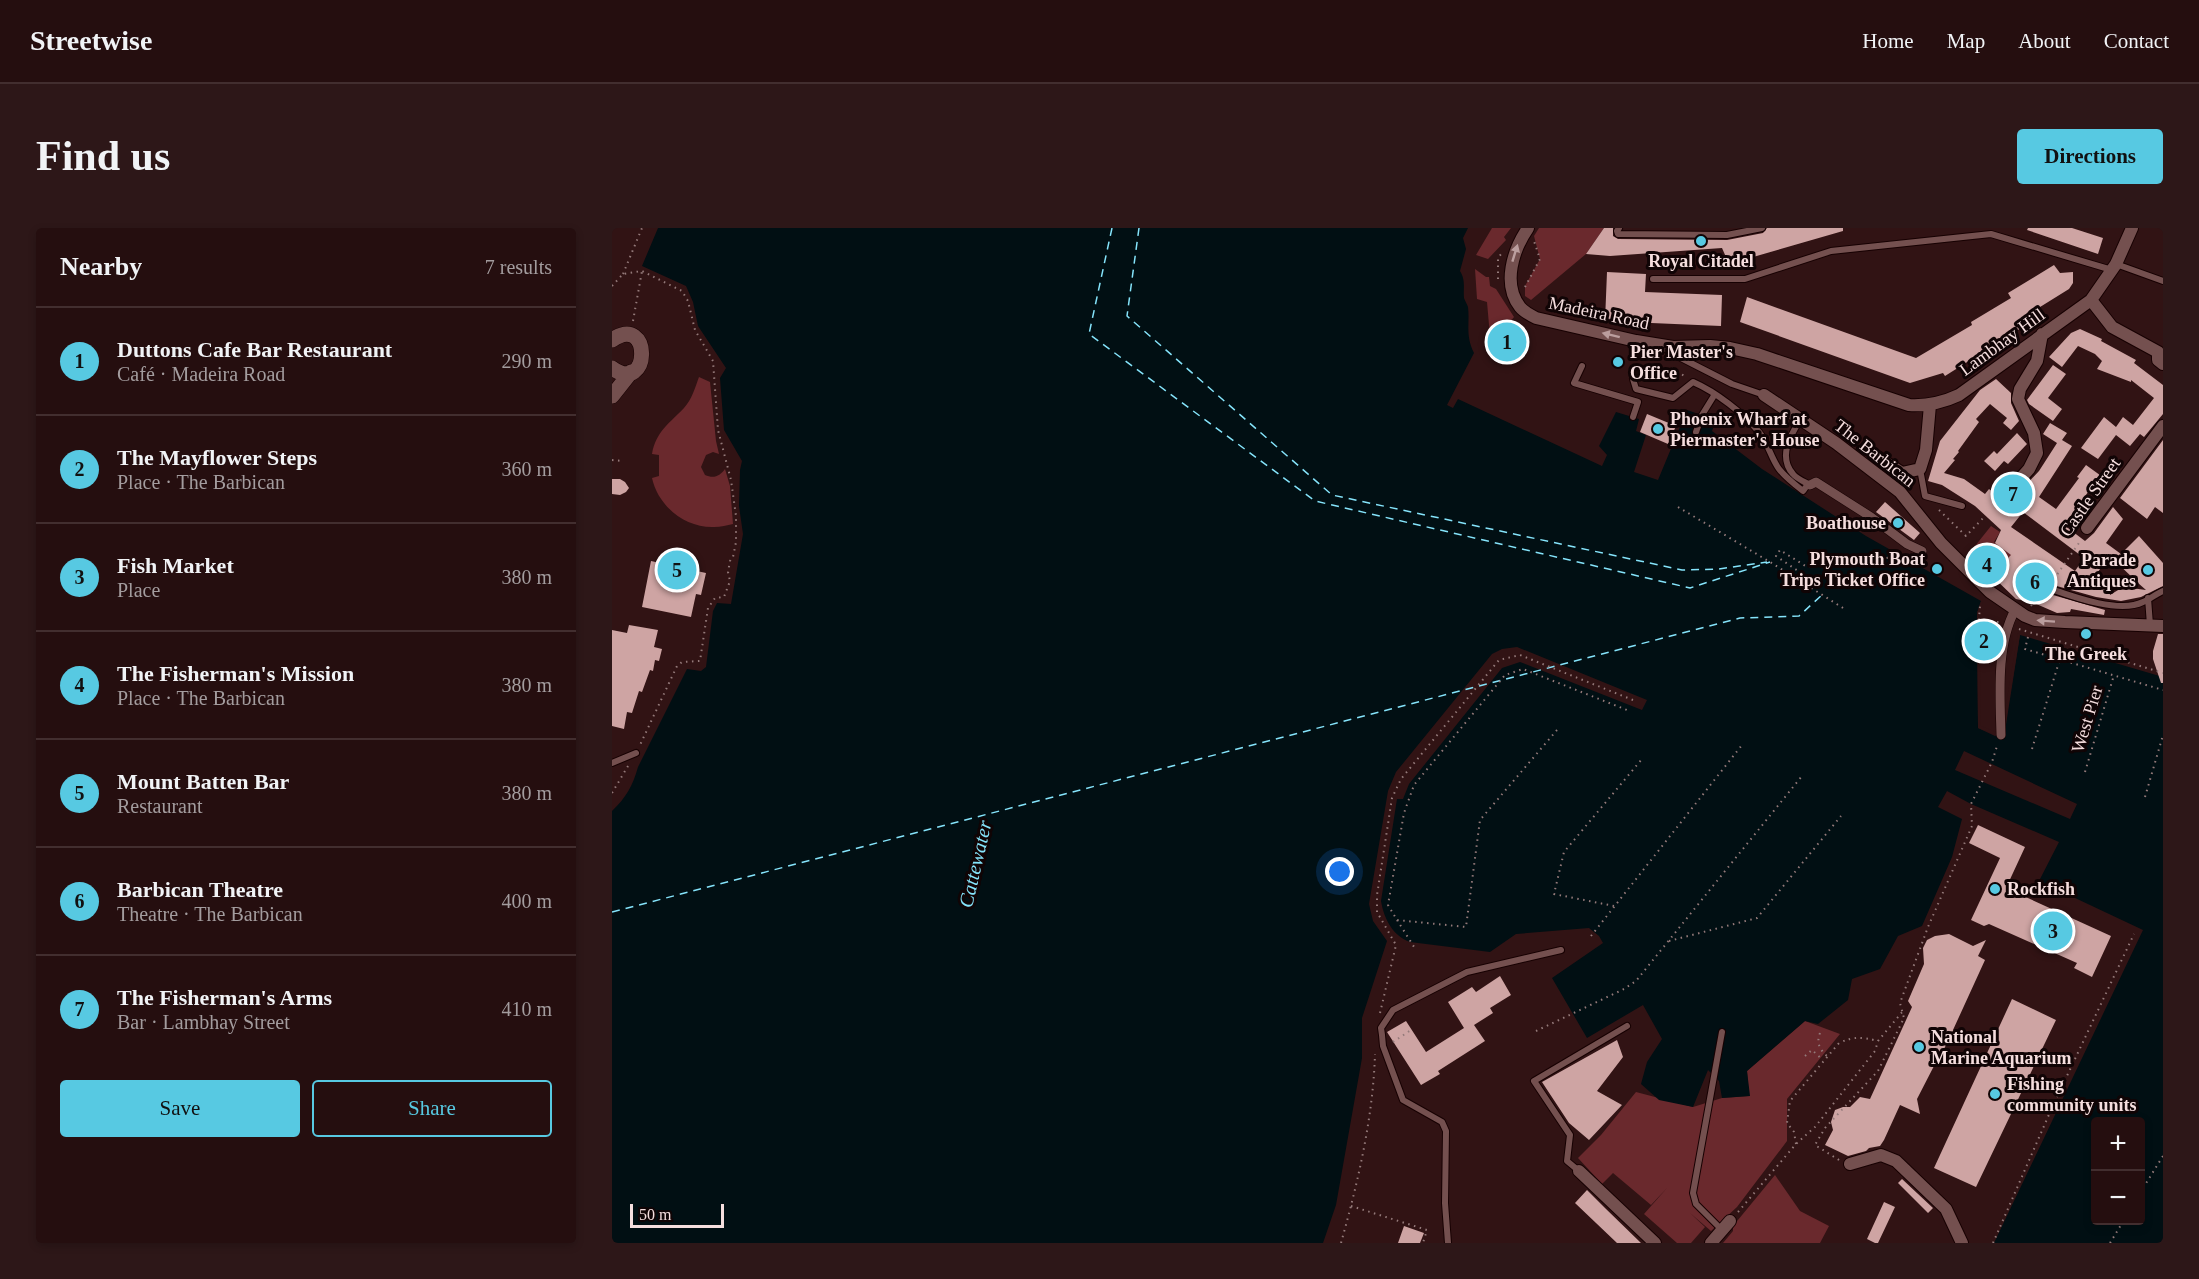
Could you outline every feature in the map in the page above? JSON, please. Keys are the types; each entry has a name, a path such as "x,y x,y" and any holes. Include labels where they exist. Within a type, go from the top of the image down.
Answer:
{"street":[{"name":"Lambhay Hill","path":"1757,354 1909,405 1945,402 1959,395 2091,300 2114,267 2132,228"},
{"name":"Madeira Road","path":"1531,232 1520,241 1513,259 1511,277 1515,299 1522,310 1536,318 1636,341 1673,347 1730,348 1757,354"},
{"path":"2091,300 2112,327 2161,355"},
{"path":"2005,496 2029,469 2037,453 2034,433 2018,399 2020,388 2037,361 2042,334"},
{"path":"612,340 625,335 631,336 641,345 643,357 641,363 612,396"},
{"path":"612,368 620,372 631,372"},
{"name":"The Barbican","path":"1764,395 1836,443 1900,492 1941,543 1990,592 2020,613 2045,621 2157,626"},
{"path":"1874,455 1902,473 1920,469 1926,450 1930,405"},
{"name":"Castle Street","path":"2087,528 2163,426"},
{"path":"1809,485 1816,482 1907,544 1922,551"},
{"path":"2001,735 2000,678 2008,622 2020,613"},
{"path":"1850,1164 1881,1155 1896,1161 1946,1209 1962,1243"},
{"path":"1579,1171 1654,1243"},
{"path":"1711,1243 1726,1226"}],"lane":[{"path":"1619,228 1618,234 1726,235 1762,228"},
{"path":"1653,279 1745,279 1831,251 1991,234 2163,281"},
{"name":"The Barbican","path":"1679,357 1732,384 1764,395"},
{"path":"1582,366 1574,382 1638,402 1632,417"},
{"path":"1633,379 1636,389 1673,398 1693,382 1715,394 1727,402 1758,432 1772,452 1778,468 1803,491 1809,485 1793,474 1785,457 1788,443 1800,419"},
{"path":"1696,432 1715,394"},
{"path":"1920,469 1924,496 1962,506"},
{"path":"2048,588 2085,601 2111,605 2144,602 2163,591"},
{"path":"2148,598 2157,626"},
{"path":"612,763 636,753"},
{"path":"1448,1243 1445,1203 1446,1131 1442,1122 1403,1100 1383,1046 1381,1028 1393,1010 1467,972 1561,950"},
{"path":"1579,1171 1566,1161 1570,1135 1534,1081 1627,1026"},
{"path":"1722,1032 1693,1193 1696,1204 1726,1226"}],"path":[{"path":"612,286 623,274 642,228"},
{"path":"1525,296 1525,286 1540,259 1531,232"},
{"path":"612,793 636,753 677,666 690,660 700,661 708,608 711,601 724,597 728,591 730,581 728,572 730,561 734,557 736,542 736,516 731,480 718,430 713,361 695,330 688,301 682,291 642,271 623,274"},
{"path":"632,324 642,271"},
{"path":"1672,368 1693,382"},
{"path":"612,460 622,460"},
{"path":"1924,496 1966,536 1985,516"},
{"path":"1678,507 1843,608"},
{"name":"Castle Street","path":"2020,613 2042,589 2048,588 2087,528"},
{"path":"1798,579 1801,573 1776,556 1780,550 1807,567 1900,557 1922,551"},
{"path":"1978,632 1980,606"},
{"path":"1979,622 2008,622 2024,632 2163,673"},
{"name":"West Pier","path":"2028,637 2025,649 2163,690"},
{"path":"1378,1017 1396,945 1377,912 1377,895 1392,798 1401,779 1414,762 1499,660 1520,655 1633,700"},
{"path":"2032,749 2060,659"},
{"path":"1416,950 1388,905 1404,813 1414,785 1504,675 1523,669 1627,710"},
{"name":"West Pier","path":"2085,772 2114,675"},
{"path":"1397,920 1466,927 1480,820 1557,730"},
{"path":"1850,1164 1836,1159 1815,1145 1825,1128 1878,1071 1904,1018 1900,1003 1928,927 1972,826 1971,804 1992,762 2001,735"},
{"path":"2145,797 2163,735"},
{"path":"1591,936 1742,745"},
{"path":"1614,906 1554,894 1564,852 1642,759"},
{"path":"1536,1031 1624,989 1635,981 1802,776"},
{"path":"1669,941 1757,918 1841,816"},
{"path":"2057,1097 2134,934"},
{"path":"1726,1226 1796,1144 1815,1127 1875,1051 1878,1041 1903,1011"},
{"path":"1820,1033 1818,1042 1821,1051 1827,1056"},
{"path":"1796,1144 1794,1132 1787,1123 1790,1101 1839,1043 1850,1037 1860,1036 1878,1041"},
{"path":"1805,1056 1812,1050 1823,1060"},
{"path":"1341,1243 1368,1123 1375,1051"},
{"path":"1993,1243 2054,1103"},
{"path":"2145,1185 2163,1156"},
{"path":"1351,1206 1427,1230 1423,1243"},
{"path":"2110,1243 2121,1225"}],"shaded area":[{"path":"1492,228 1511,228 1504,237 1506,240 1488,259 1476,255"},
{"path":"1539,228 1604,228 1586,254 1531,300 1525,296 1525,286 1540,259 1534,236"},
{"path":"1475,269 1489,277 1490,286 1496,289 1514,317 1510,322 1513,326 1491,348 1487,302 1477,299"},
{"path":"699,377 710,382 719,454 713,452 706,455 701,467 705,475 711,477 719,475 725,469 730,486 733,524 719,527 693,524 674,513 660,498 652,478 659,476 659,455 652,454 657,439 664,428 687,405"},
{"path":"1991,526 2000,532 1994,542 2014,557 1997,570 1984,558 1979,561 1971,551"},
{"path":"1805,1021 1840,1034 1787,1099 1787,1141 1737,1207 1711,1231 1690,1213 1705,1227 1691,1243 1677,1243 1644,1214 1667,1188 1651,1205 1613,1173 1602,1184 1578,1158 1601,1135 1636,1092 1693,1107 1722,1098 1749,1096 1747,1071"},
{"path":"1775,1175 1800,1211 1829,1226 1820,1243 1723,1243 1733,1231 1733,1226"}],"water":[{"name":"Cattewater","path":"658,228 1468,228 1463,238 1466,249 1460,271 1464,281 1464,298 1468,307 1468,329 1474,353 1447,405 1453,408 1458,399 1602,466 1607,455 1599,446 1616,412 1639,419 1636,431 1646,435 1634,472 1658,480 1687,410 1716,420 1712,431 1762,469 1866,536 1981,601 1977,613 1978,728 1995,736 2005,731 2020,635 2163,677 2163,1243 1994,1243 2143,930 2039,881 2059,842 1971,804 1947,791 1938,807 1962,819 1952,857 1922,926 1898,936 1880,969 1852,979 1848,1000 1818,1024 1805,1021 1747,1071 1750,1096 1722,1098 1719,1081 1708,1070 1693,1107 1659,1100 1641,1084 1647,1062 1662,1039 1643,1005 1587,1038 1552,978 1603,943 1599,936 1589,928 1516,934 1490,952 1410,942 1399,936 1387,920 1381,901 1397,799 1403,799 1409,784 1502,668 1520,662 1642,710 1647,700 1517,647 1502,649 1492,654 1396,772 1388,791 1369,904 1373,921 1387,941 1362,1018 1362,1058 1336,1205 1323,1243 612,1243 612,811 631,785 687,669 701,671 706,667 713,611 717,603 731,604 743,534 739,506 742,461 724,430 720,378 726,368 698,326 693,302 686,286 642,266","holes":["1964,751 2077,804 2070,819 1955,770"]}],"pier":[{"path":"1981,601 1983,603 1980,613 1981,726 2001,734 2018,633 2020,635 2003,738 1978,728 1977,613"}],"building":[{"name":"Royal Citadel","path":"1604,228 1613,228 1613,236 1618,239 1727,240 1763,233 1767,228 1843,228 1843,231 1729,264 1722,248 1610,256 1586,254"},
{"path":"2028,228 2072,228 2103,238 2098,254 2027,230"},
{"path":"2054,265 2060,273 2073,272 2073,283 2069,289 2024,317 2029,323 1945,376 1943,373 1910,383 1740,322 1747,297 1916,358 1972,325 1971,322 2011,298 2008,293"},
{"path":"1607,272 1646,274 1645,292 1722,295 1721,326 1605,321"},
{"path":"1513,326 1523,336 1500,358 1491,348"},
{"path":"2080,329 2102,339 2101,341 2136,360 2134,363 2163,385 2163,414 2144,437 2140,434 2130,446 2116,435 2098,459 2081,448 2104,417 2116,427 2123,417 2133,425 2154,398 2131,380 2131,382 2097,369 2102,361 2095,354 2078,346 2062,367 2049,357 2071,333"},
{"path":"2053,365 2066,374 2048,398 2062,409 2053,421 2029,404 2027,400"},
{"path":"1996,379 2011,393 2011,403 2019,421 2011,430 2003,423 2007,418 1990,404 1976,419 1979,422 1944,473 1964,479 1985,494 1989,489 1997,495 2000,502 2008,504 2039,471 2057,443 2043,434 2050,423 2067,433 2062,440 2072,446 2039,497 2056,509 2086,465 2104,478 2094,490 2091,488 2064,525 2085,541 2094,533 2113,507 2123,519 2106,543 2121,554 2139,536 2163,563 2163,586 2141,597 2121,601 2096,597 2046,583 2043,588 2046,593 2105,610 2104,615 2071,609 2070,612 2057,613 2034,603 2016,599 1991,575 2011,555 1995,543 2001,530 1975,506 1942,485 1928,481 1940,441 1980,390","holes":["2023,512 2084,558 2075,571 2011,527","2108,554 2138,583 2146,590 2123,587 2110,595 2109,584 2092,581"]},
{"name":"Phoenix Wharf at Piermaster's House","path":"1647,414 1676,426 1668,444 1640,432"},
{"path":"2017,433 2027,444 2008,464 2004,461 1995,471 1984,461 1994,451 1997,454"},
{"path":"2163,440 2163,513 2155,507 2147,519 2120,498"},
{"path":"612,479 620,479 629,488 620,495 612,494"},
{"name":"Boathouse","path":"1885,502 1920,533 1914,540 1876,512"},
{"path":"651,561 706,573 701,595 696,594 691,617 642,607"},
{"path":"629,625 658,630 654,647 662,649 659,661 655,660 653,671 650,670 642,692 639,691 632,713 627,712 624,729 612,726 612,630 627,633"},
{"path":"2158,634 2163,634 2163,683 2161,683 2153,659"},
{"path":"1978,825 2025,847 2006,888 2111,936 2092,977 2074,968 2077,963 1989,924 1984,926 1971,920 2000,858 1969,843"},
{"name":"National Marine Aquarium","path":"1949,934 1973,946 1986,940 1978,956 1985,960 1953,1030 1959,1038 1950,1037 1940,1057 1947,1063 1935,1064 1917,1099 1920,1114 1900,1105 1880,1146 1869,1148 1866,1151 1848,1156 1825,1145 1833,1130 1831,1122 1835,1110 1850,1107 1860,1097 1870,1099 1912,1007 1908,1001 1924,964 1923,948 1927,940"},
{"path":"1500,976 1511,995 1490,1008 1493,1013 1474,1025 1485,1041 1438,1071 1440,1074 1421,1085 1387,1032 1406,1021 1426,1052 1464,1028 1448,1002 1472,987 1476,992"},
{"name":"Fishing community units","path":"2012,999 2056,1020 1976,1187 1934,1168"},
{"path":"1617,1040 1623,1057 1597,1091 1622,1105 1589,1140 1569,1123 1542,1082"},
{"path":"1902,1179 1933,1208 1928,1213 1898,1183"},
{"path":"1587,1190 1641,1243 1617,1243 1575,1203"},
{"path":"1884,1202 1895,1207 1878,1243 1875,1243 1867,1239"},
{"path":"1404,1226 1424,1233 1420,1243 1398,1243"}],"ferry route":[{"path":"1112,228 1089,334 1315,501 1690,588 1770,562"},
{"path":"1139,228 1127,316 1332,495 1682,570 1719,569 1767,562"},
{"path":"612,912 1740,618 1799,616 1823,594"}],"place":[{"name":"Royal Citadel","path":"1701,241"},
{"name":"Duttons Cafe Bar Restaurant","path":"1507,342"},
{"name":"Pier Master's Office","path":"1618,362"},
{"name":"Phoenix Wharf at Piermaster's House","path":"1658,429"},
{"name":"The Fisherman's Arms","path":"2013,494"},
{"name":"Boathouse","path":"1898,523"},
{"name":"The Fisherman's Mission","path":"1987,565"},
{"name":"Plymouth Boat Trips Ticket Office","path":"1937,569"},
{"name":"Mount Batten Bar","path":"677,570"},
{"name":"Parade Antiques","path":"2148,570"},
{"name":"Barbican Theatre","path":"2035,582"},
{"name":"The Greek","path":"2086,634"},
{"name":"The Mayflower Steps","path":"1984,641"},
{"name":"Rockfish","path":"1995,889"},
{"name":"Fish Market","path":"2053,931"},
{"name":"National Marine Aquarium","path":"1919,1047"},
{"name":"Fishing community units","path":"1995,1094"}]}
